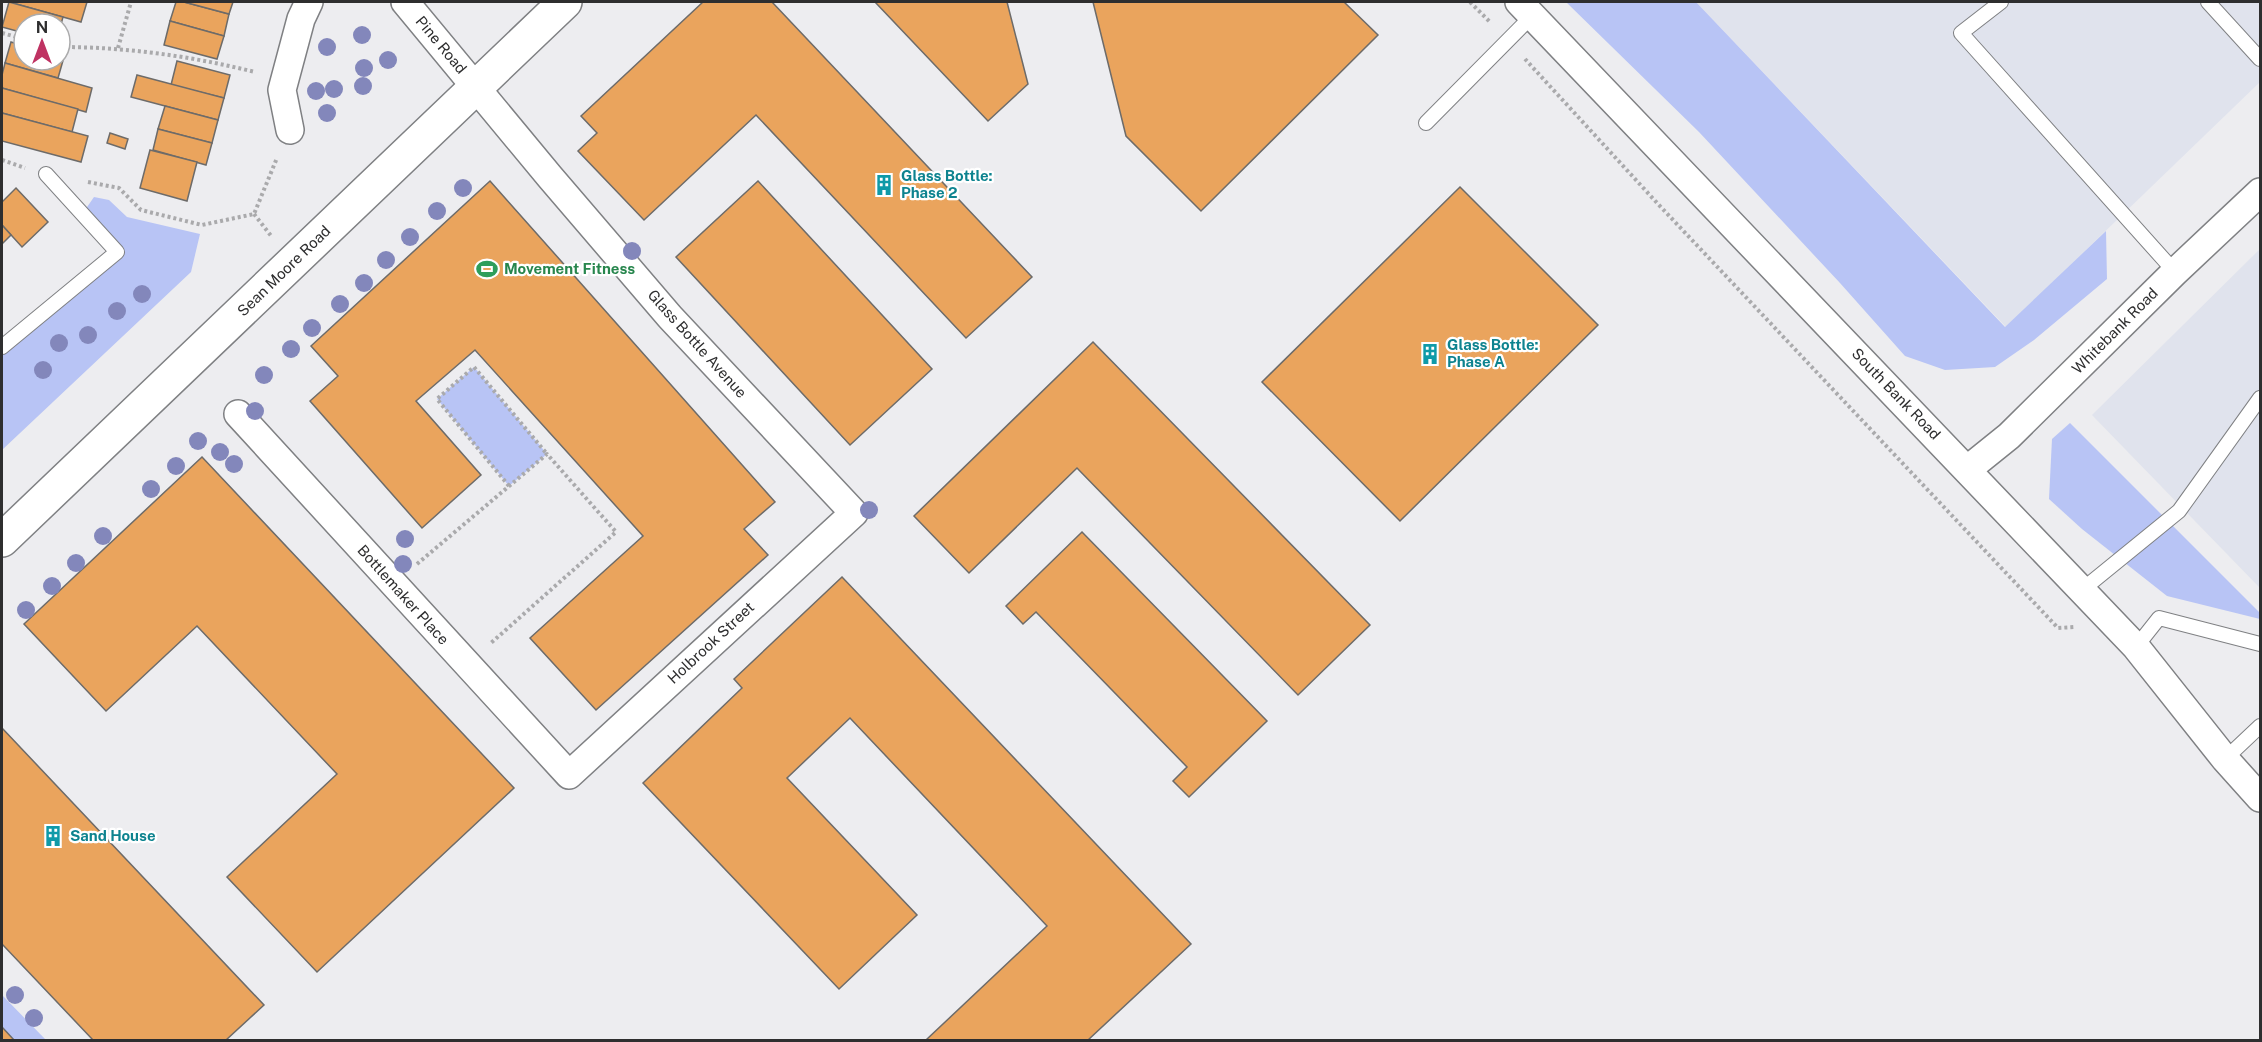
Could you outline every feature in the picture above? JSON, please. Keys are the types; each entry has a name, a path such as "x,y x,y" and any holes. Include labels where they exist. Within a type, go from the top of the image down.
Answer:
{"main road":[{"name":"Sean Moore Road","path":"2,540 565,2"}],"street":[{"path":"290,130 282,90 301,20 309,2"},
{"name":"Pine Road","path":"405,2 477,87"},
{"name":"South Bank Road","path":"1526,8 2136,647 2260,798"},
{"name":"Glass Bottle Avenue","path":"477,87 550,177 670,317 854,513"},
{"name":"Whitebank Road","path":"1968,469 2009,436 2175,272 2260,192"},
{"name":"Bottlemaker Place","path":"238,414 569,775"},
{"name":"Holbrook Street","path":"569,775 854,513"}],"lane":[{"path":"2001,2 1961,33 2175,272"},
{"path":"2208,2 2260,59"},
{"path":"1426,123 1508,41 1526,8"},
{"path":"2,347 117,252 46,174"},
{"path":"2082,590 2179,512 2260,398"},
{"path":"2136,647 2159,618 2260,644"},
{"path":"2226,759 2260,726"}],"path":[{"path":"118,48 131,2"},
{"path":"1470,2 2058,628 2114,624"},
{"path":"72,46 118,48 206,60 285,79"},
{"path":"254,214 290,130"},
{"path":"2,160 46,174 119,188 141,210 202,225 254,214"},
{"path":"254,214 274,240"},
{"path":"509,486 437,399 474,367 616,532 514,621"},
{"path":"439,545 547,454"}],"shaded area":[{"path":"1566,2 1696,2 2005,327 2106,231 2107,279 2034,340 1995,367 1945,370 1905,356 1699,132"},
{"path":"1696,2 2260,2 2260,82 2006,327"},
{"path":"94,197 109,200 127,217 200,234 191,272 2,450 2,352 124,250 85,210"},
{"path":"2260,249 2260,588 2092,415"},
{"path":"474,367 547,454 509,486 437,399"},
{"path":"2070,423 2260,613 2260,619 2167,596 2082,529 2049,499 2052,439"},
{"path":"2,995 46,1040 2,1040"}],"building":[{"path":"9,2 87,2 81,22 72,20 72,12 45,12"},
{"path":"9,2 45,12 12,12 12,30 2,27"},
{"path":"176,2 229,14 224,36 170,21"},
{"path":"184,2 233,2 229,14"},
{"name":"Glass Bottle: Phase 2","path":"703,2 772,2 1032,277 966,338 756,115 644,220 578,151 597,133 581,116"},
{"path":"875,2 1007,2 1028,84 988,121"},
{"path":"1093,2 1344,2 1378,35 1201,211 1126,136"},
{"path":"170,21 224,36 217,59 164,45"},
{"path":"11,42 12,42 12,65 5,63"},
{"path":"177,61 230,75 224,98 171,85"},
{"path":"5,63 12,65 12,72 36,72 92,88 86,112 2,88"},
{"path":"37,72 60,72 58,78"},
{"path":"137,75 224,98 218,120 131,97"},
{"path":"2,88 78,109 72,132 2,113"},
{"path":"165,106 218,120 212,143 158,129"},
{"path":"2,113 88,136 81,162 2,141"},
{"path":"158,129 212,143 206,165 153,150"},
{"path":"110,133 128,139 125,149 107,143"},
{"path":"150,150 197,162 187,201 140,188"},
{"path":"490,181 775,502 744,529 768,555 596,710 530,638 643,536 475,350 416,401 481,475 422,528 310,401 338,376 311,346"},
{"path":"758,181 932,369 850,445 676,257"},
{"name":"Glass Bottle: Phase A","path":"1460,187 1598,325 1400,521 1262,382"},
{"path":"16,188 48,222 22,247 2,225 2,202"},
{"path":"2,225 11,235 2,244"},
{"path":"1093,342 1370,625 1298,695 1077,468 969,573 914,516"},
{"path":"202,457 514,788 317,972 227,877 337,774 197,626 106,711 24,624"},
{"path":"1082,532 1267,721 1189,797 1173,781 1187,767 1036,612 1023,624 1006,606"},
{"path":"842,577 1191,944 1088,1040 926,1040 1047,926 850,718 787,778 917,915 839,989 643,783 742,688 734,679"},
{"name":"Sand House","path":"2,728 264,1005 226,1040 93,1040 2,944"},
{"path":"2,1027 14,1040 2,1040"}],"place":[{"name":"Glass Bottle: Phase 2","path":"884,185"},
{"name":"Movement Fitness","path":"487,269"},
{"name":"Glass Bottle: Phase A","path":"1430,354"},
{"name":"Sand House","path":"53,836"}]}
